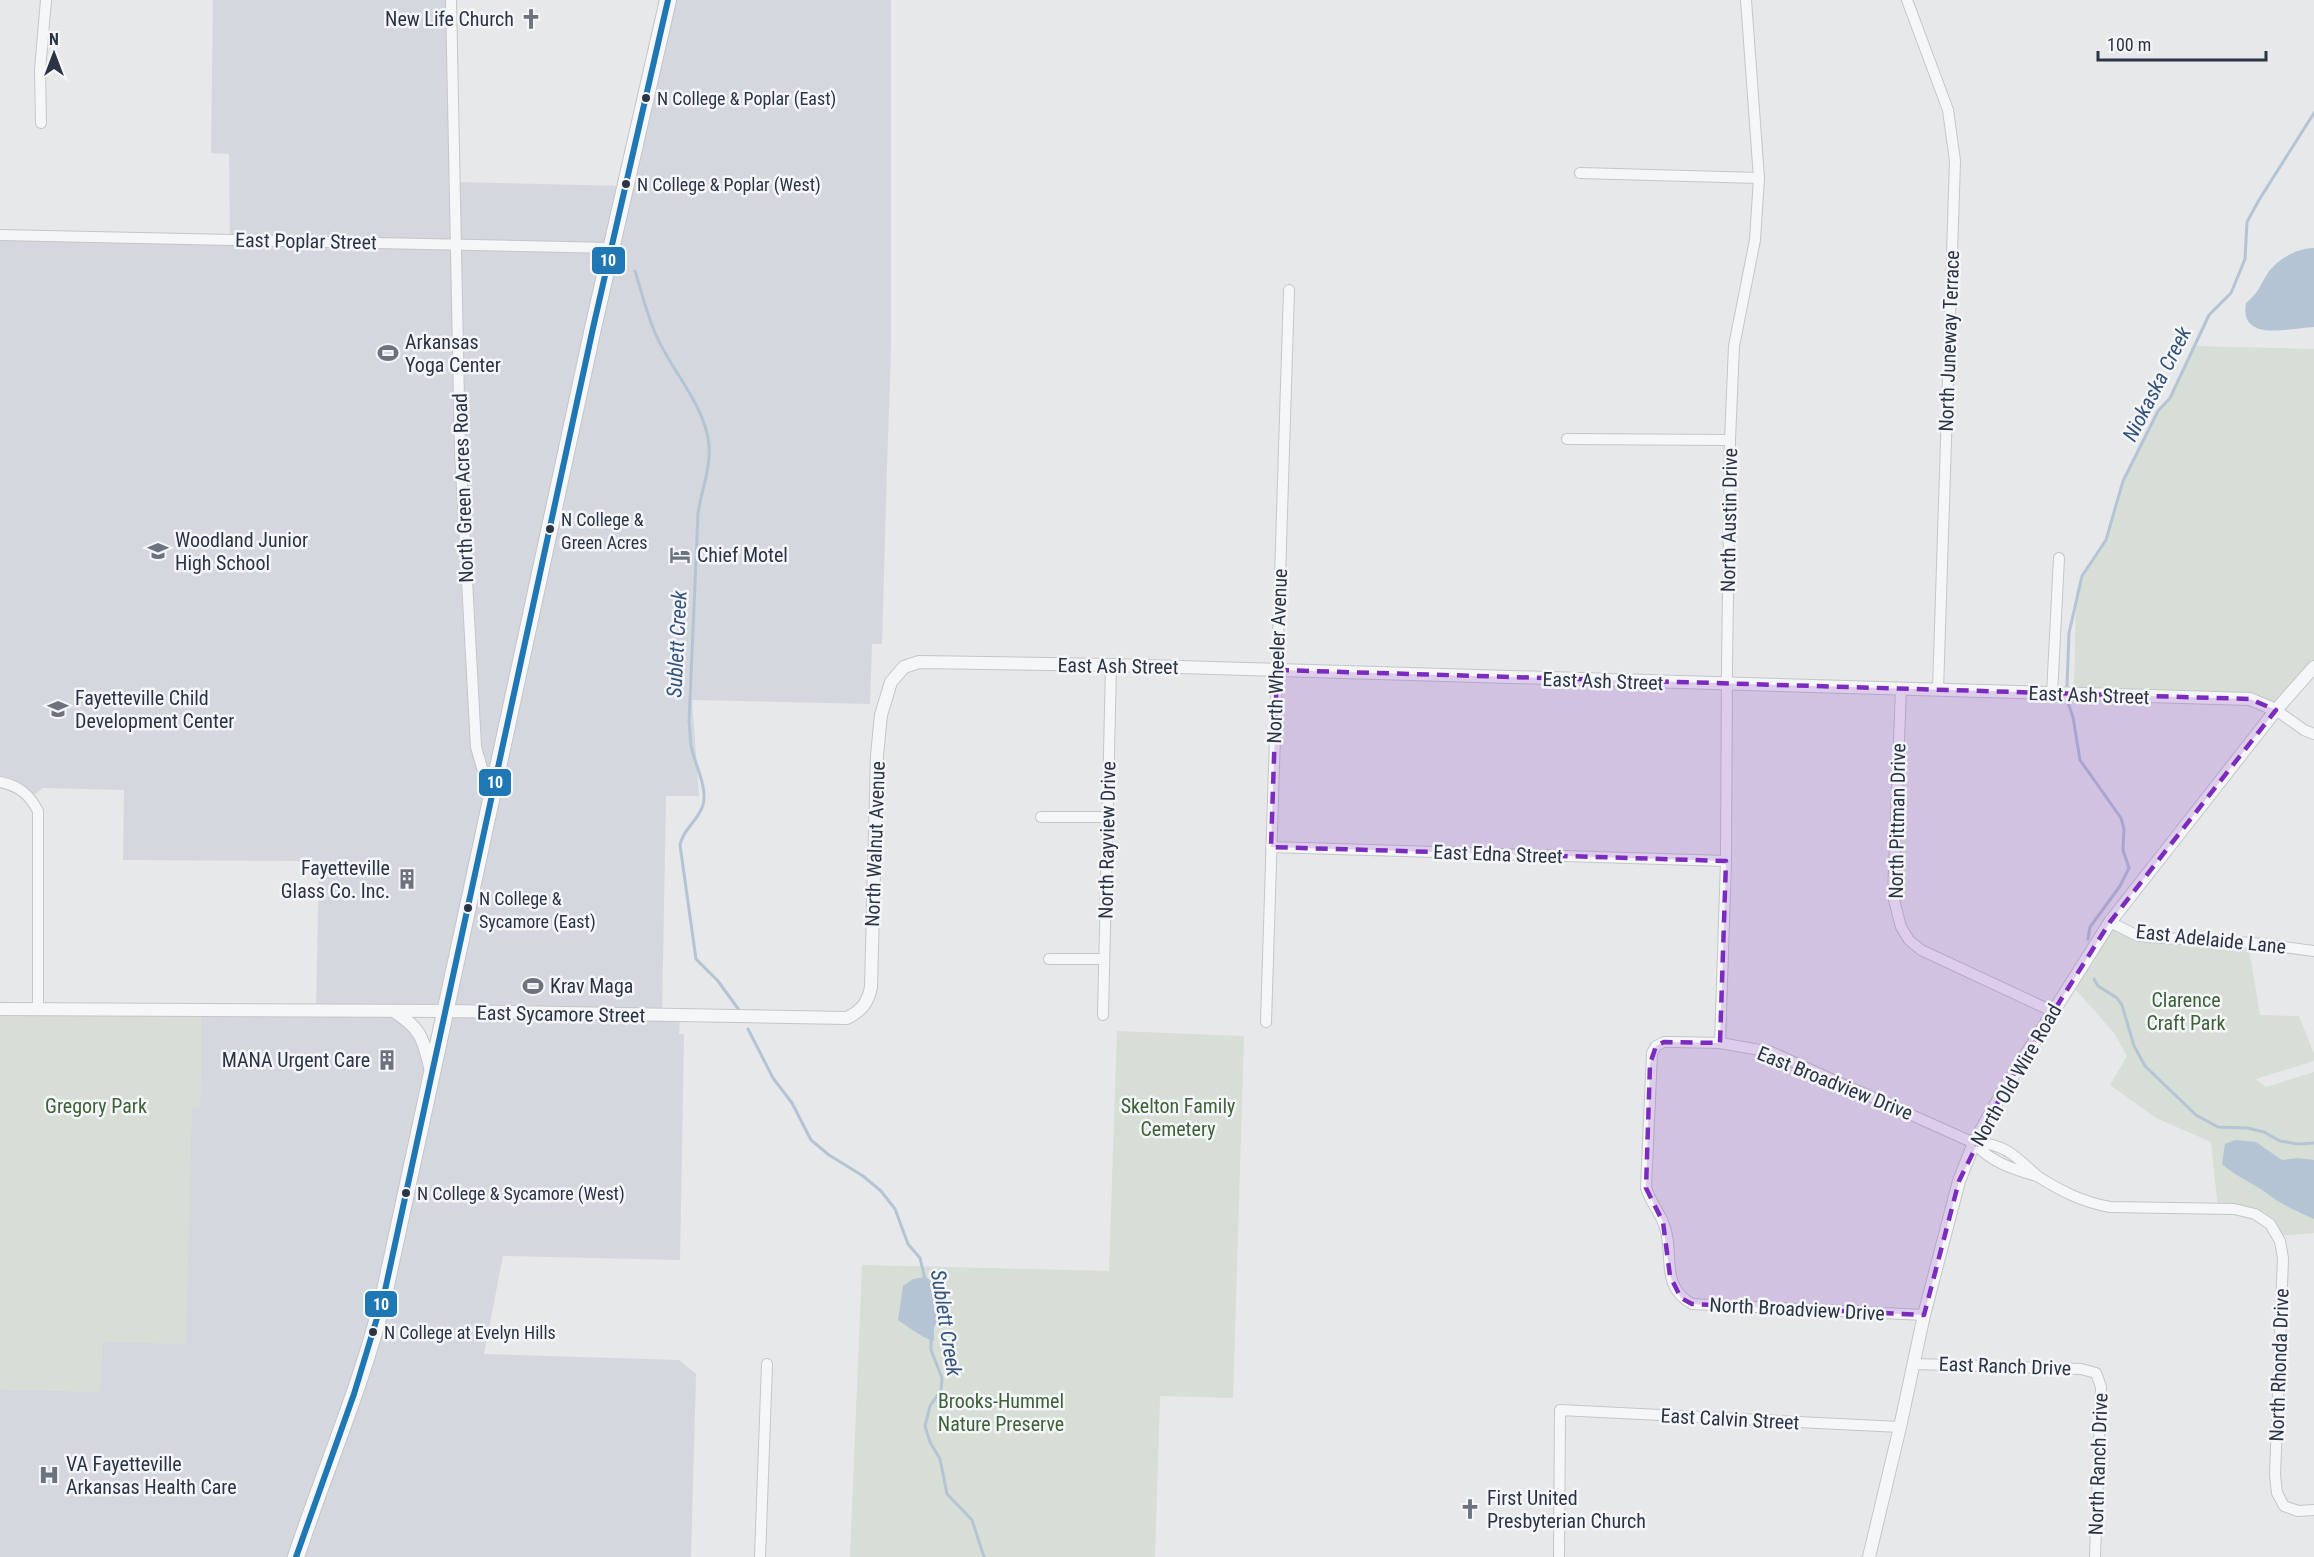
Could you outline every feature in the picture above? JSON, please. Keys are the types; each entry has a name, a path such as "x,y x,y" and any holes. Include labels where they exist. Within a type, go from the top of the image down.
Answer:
{"main road":[{"path":"296,1557 372,1342 447,1011 611,248 668,0"}],"street":[{"path":"41,123 40,70 46,0"},
{"name":"North Green Acres Road","path":"452,0 460,451 476,747 482,768 494,792"},
{"name":"North Austin Drive","path":"1720,1043 1726,861 1730,440 1734,346 1755,240 1759,178 1746,0"},
{"name":"North Juneway Terrace","path":"1907,0 1948,110 1955,161 1938,690"},
{"path":"1580,173 1759,178"},
{"name":"East Poplar Street","path":"0,235 611,248"},
{"name":"North Wheeler Avenue","path":"1266,1022 1289,290"},
{"path":"1567,439 1730,440"},
{"path":"2052,693 2059,558"},
{"name":"East Ash Street","path":"891,682 904,667 919,662 1111,665 2250,699 2276,710 2304,730 2314,734"},
{"name":"North Rayview Drive","path":"1103,1015 1111,665"},
{"name":"North Old Wire Road","path":"1869,1557 1924,1315 1959,1181 1974,1143 2052,1011 2110,922 2276,710 2314,667"},
{"name":"North Walnut Avenue","path":"863,1007 869,997 871,987 877,755 881,715 891,682"},
{"name":"North Pittman Drive","path":"1901,688 1893,874 1896,914 1900,927 1909,940 1922,950 2052,1011"},
{"path":"0,782 15,785 31,796 38,811 38,1010"},
{"path":"1041,817 1107,817"},
{"name":"East Edna Street","path":"1271,848 1726,861"},
{"name":"East Adelaide Lane","path":"2110,922 2136,935 2148,937 2253,943 2314,951"},
{"path":"1050,959 1104,959"},
{"name":"East Sycamore Street","path":"0,1009 447,1011 847,1018 857,1014 863,1007"},
{"path":"394,1011 410,1021 420,1033 432,1076"},
{"name":"East Broadview Drive","path":"1656,1046 1664,1042 1720,1043 1786,1058 1974,1143 1985,1155 2012,1169 2037,1176 2068,1195 2096,1205 2234,1209 2255,1214 2270,1224"},
{"name":"North Broadview Drive","path":"1656,1046 1650,1064 1646,1188 1649,1200 1663,1222 1667,1236 1670,1275 1673,1286 1681,1298 1692,1304 1924,1315"},
{"name":"North Rhonda Drive","path":"2270,1224 2280,1241 2283,1258 2277,1493 2284,1506 2298,1511 2314,1510"},
{"path":"760,1557 766,1364"},
{"name":"East Ranch Drive","path":"1914,1364 2080,1369 2096,1373"},
{"name":"North Ranch Drive","path":"2095,1557 2102,1388 2096,1373"},
{"name":"East Calvin Street","path":"1558,1557 1560,1410 1900,1427"}],"highlighted area":[{"path":"1277,670 2250,699 2276,710 2110,922 2005,1088 1959,1181 1924,1315 1692,1304 1681,1298 1670,1276 1663,1222 1646,1188 1650,1064 1656,1046 1664,1042 1720,1043 1726,861 1271,847"}],"shaded area":[{"path":"213,0 451,0 455,182 625,186 668,0 891,0 891,350 882,644 872,644 870,704 692,700 699,796 666,796 662,1015 680,1016 679,1034 684,1034 680,1260 503,1256 484,1354 679,1360 696,1374 691,1557 0,1557 0,1389 100,1392 102,1342 192,1108 200,1108 201,1011 316,1011 319,861 123,860 124,790 43,788 31,797 0,782 0,235 230,239 229,154 211,153","holes":["395,1011 447,1012 432,1074 420,1033"]}],"green space":[{"path":"2195,346 2314,349 2314,667 2276,710 2250,699 2074,694 2076,592 2082,576 2103,547 2123,481 2158,411 2170,398"},
{"name":"Clarence Craft Park","path":"2110,922 2136,935 2248,943 2260,1015 2299,1016 2314,1054 2314,1061 2256,1079 2266,1087 2314,1072 2314,1233 2277,1236 2255,1214 2218,1209 2211,1142 2156,1118 2110,1085 2127,1056 2114,1033 2070,983"},
{"name":"Gregory Park","path":"0,1009 201,1011 200,1108 192,1109 186,1344 102,1342 100,1392 0,1389"},
{"name":"Brooks-Hummel Nature Preserve","path":"1117,1031 1244,1036 1233,1398 1160,1396 1155,1557 850,1557 862,1265 1109,1271"}],"water":[{"path":"2314,248 2314,327 2268,330 2250,324 2246,316 2246,303 2256,293 2274,265 2300,250"},
{"path":"2235,1140 2256,1142 2282,1160 2297,1158 2314,1160 2314,1219 2282,1204 2222,1164 2225,1144"},
{"path":"925,1277 932,1282 935,1289 934,1308 938,1319 934,1327 934,1341 898,1320 903,1286 913,1279"}],"waterway":[{"name":"Niokaska Creek","path":"2067,686 2069,633 2082,576 2106,540 2123,481 2158,411 2170,398 2209,315 2231,293 2245,259 2247,222 2314,113"},
{"name":"Sublett Creek","path":"635,271 653,329 695,403 706,430 709,445 707,471 698,514 689,722 691,745 704,790 704,798 701,811 684,834 680,845 696,959 718,981 739,1010"},
{"name":"Niokaska Creek","path":"2068,703 2073,717 2080,760 2121,818 2124,829 2123,850 2129,868 2120,886 2090,927 2088,939"},
{"name":"Niokaska Creek","path":"2094,979 2098,986 2117,998 2122,1005 2134,1046 2145,1066 2196,1115 2218,1127 2247,1128 2264,1132 2280,1141 2298,1144 2314,1143"},
{"name":"Sublett Creek","path":"748,1029 773,1078 792,1103 811,1140 829,1155 863,1176 881,1191 895,1209 908,1244 920,1258 925,1279"},
{"name":"Sublett Creek","path":"931,1339 931,1350 942,1378 941,1390 930,1406 925,1426 930,1442 940,1459 947,1494 972,1520 984,1557"}],"transit line":[{"name":"10","path":"296,1557 354,1394 384,1295 593,328 668,0"}],"place":[{"name":"New Life Church","path":"531,19"},
{"name":"N College & Poplar (East)","path":"646,98"},
{"name":"N College & Poplar (West)","path":"626,184"},
{"name":"Arkansas Yoga Center","path":"388,353"},
{"name":"N College & Green Acres","path":"550,529"},
{"name":"Woodland Junior High School","path":"158,551"},
{"name":"Chief Motel","path":"680,555"},
{"name":"Fayetteville Child Development Center","path":"58,709"},
{"name":"Fayetteville Glass Co. Inc.","path":"407,879"},
{"name":"N College & Sycamore (East)","path":"468,908"},
{"name":"Krav Maga","path":"533,986"},
{"name":"MANA Urgent Care","path":"387,1060"},
{"name":"N College & Sycamore (West)","path":"406,1193"},
{"name":"N College at Evelyn Hills","path":"373,1332"},
{"name":"VA Fayetteville Arkansas Health Care","path":"49,1475"},
{"name":"First United Presbyterian Church","path":"1470,1509"}],"park label":[{"name":"Skelton Family Cemetery","path":"1178,1118"}]}
